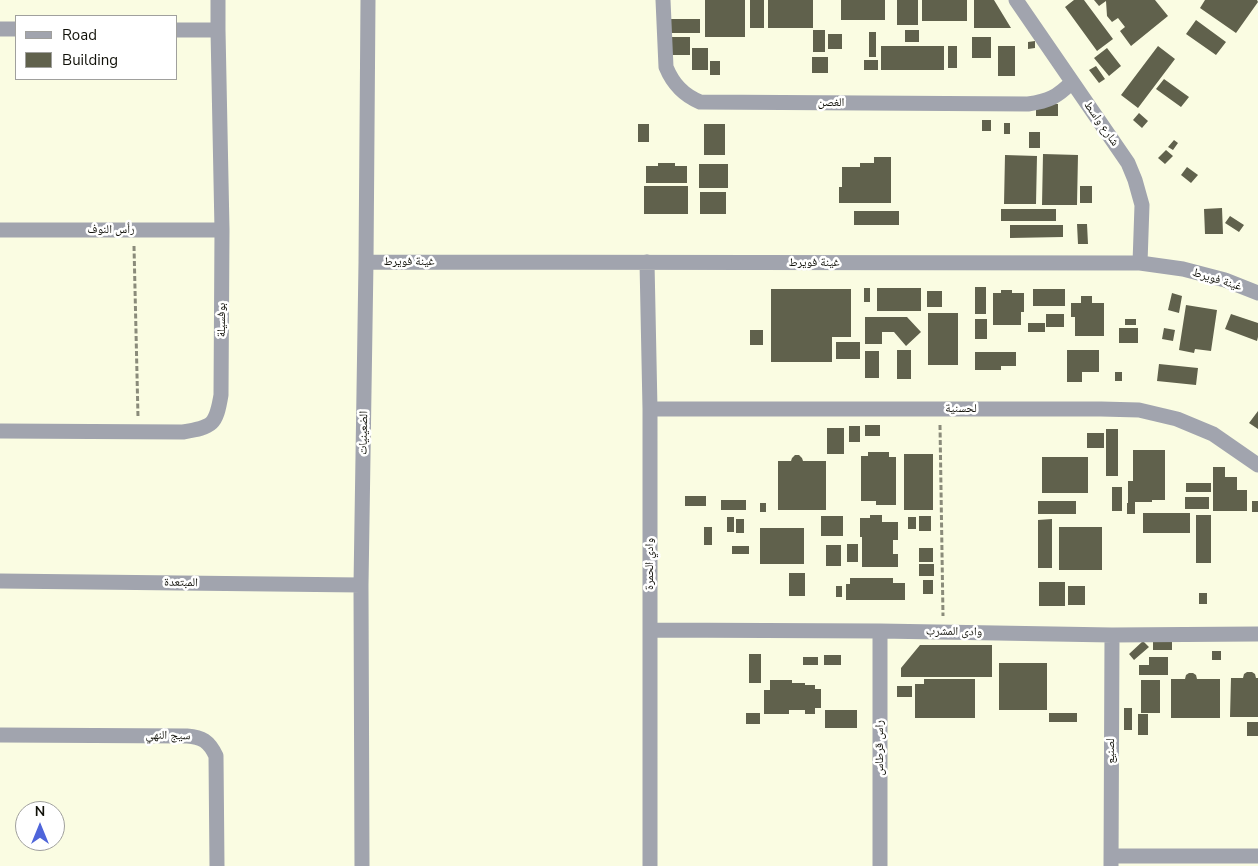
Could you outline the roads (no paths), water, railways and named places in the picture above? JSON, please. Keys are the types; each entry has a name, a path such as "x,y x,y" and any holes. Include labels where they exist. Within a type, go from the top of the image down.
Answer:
{"street":[{"name":"بوفسيلة","path":"0,431 183,432 202,429 213,423 218,412 221,395 222,230 218,0"},
{"name":"الضعينيات","path":"362,866 361,585 368,0"},
{"name":"الغصن","path":"663,0 666,67 682,92 700,102 1028,104 1044,102 1060,94 1072,82"},
{"name":"شارع واسط","path":"1016,0 1128,163 1142,205 1140,263"},
{"path":"0,29 15,29"},
{"path":"178,30 218,30"},
{"name":"رأس النوف","path":"0,230 222,230"},
{"name":"غينة فويرط","path":"366,262 1140,263 1183,269 1225,280 1258,293"},
{"name":"وادي الحمرة","path":"647,262 650,409 650,866"},
{"name":"لحسنية","path":"650,409 1139,410 1177,419 1213,434 1258,465"},
{"name":"المبتعدة","path":"0,581 361,585"},
{"name":"وادى المشرب","path":"650,630 1112,635 1258,634"},
{"name":"راس قرطاس","path":"880,631 880,866"},
{"name":"لصنيع","path":"1111,861 1112,635"},
{"name":"سيج النهي","path":"0,735 187,736 205,740 216,756 217,866"},
{"path":"1111,861 1258,856"}]}
